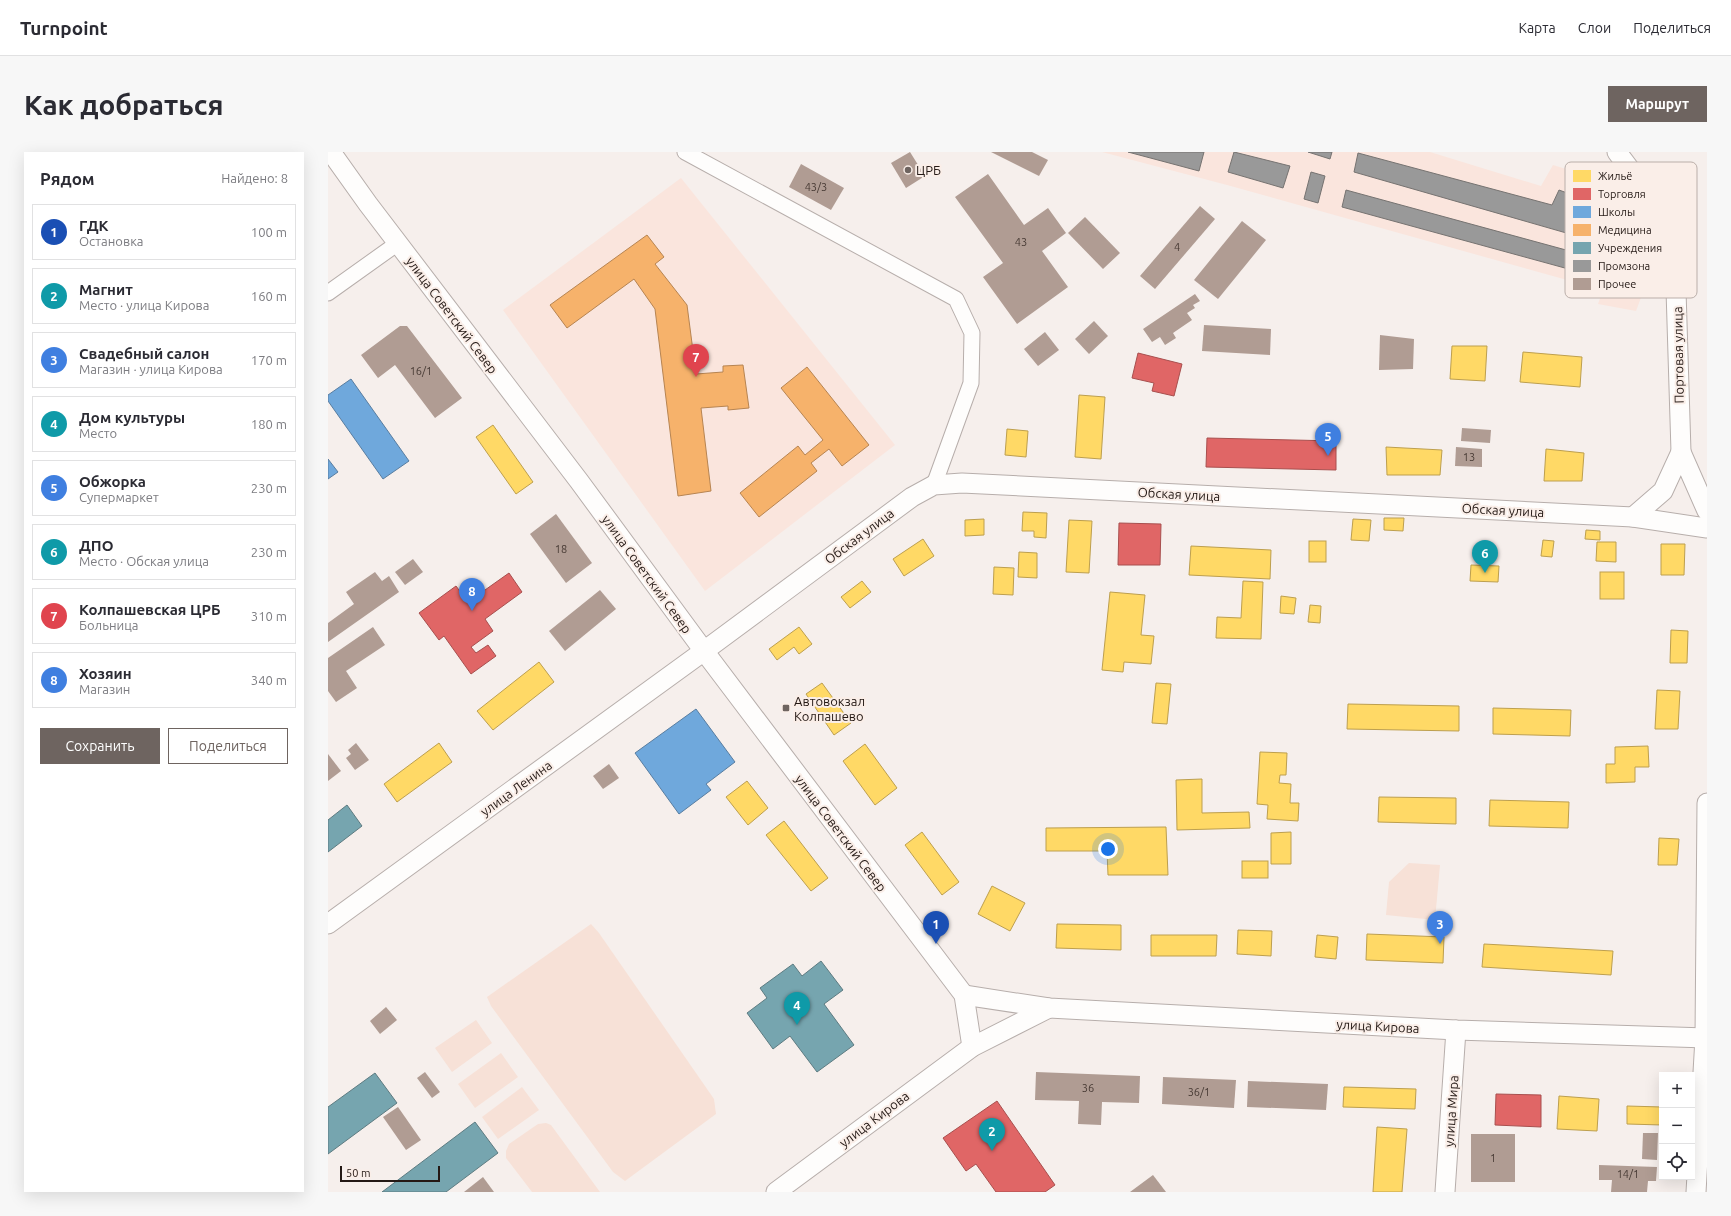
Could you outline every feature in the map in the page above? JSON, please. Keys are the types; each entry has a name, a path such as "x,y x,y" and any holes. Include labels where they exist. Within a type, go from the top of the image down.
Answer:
{"street":[{"name":"улица Советский Север","path":"331,152 368,204 574,475 704,651 964,995"},
{"path":"685,152 956,299 972,333 971,383 934,486"},
{"name":"Портовая улица","path":"1617,152 1624,162"},
{"path":"328,294 398,243"},
{"name":"Портовая улица","path":"1676,298 1681,452"},
{"path":"1681,452 1707,512"},
{"path":"1633,517 1663,491 1681,452"},
{"name":"Обская улица","path":"704,651 912,497 934,486 962,483 1633,517 1707,528"},
{"name":"улица Ленина","path":"329,921 704,651"},
{"path":"1696,1192 1706,1038 1707,802"},
{"path":"964,995 972,1047"},
{"name":"улица Кирова","path":"964,995 1049,1008 1456,1030 1706,1038"},
{"name":"улица Кирова","path":"776,1192 972,1047 1049,1008"},
{"name":"улица Мира","path":"1445,1192 1456,1030"}],"shaded area":[{"path":"1102,152 1430,152 1541,186 1553,165 1565,169 1565,279 1227,185"},
{"path":"681,178 895,445 705,591 503,310"},
{"path":"1600,298 1641,298 1636,311 1598,304"},
{"path":"1409,863 1440,865 1435,920 1386,915 1389,882"},
{"path":"591,924 599,933 714,1099 716,1114 625,1181 613,1172 491,1006 487,997"},
{"path":"476,1020 492,1043 452,1072 435,1048"},
{"path":"501,1053 518,1077 475,1108 458,1084"},
{"path":"522,1087 539,1110 498,1139 482,1117"},
{"path":"546,1123 551,1125 600,1192 532,1192 506,1158 506,1151 509,1144 538,1124"}],"building: Жильё":[{"path":"1452,346 1487,346 1485,381 1450,379"},
{"path":"1523,352 1582,357 1580,387 1520,382"},
{"path":"1079,395 1105,397 1101,459 1075,457"},
{"path":"493,425 533,482 516,494 476,437"},
{"path":"1007,429 1028,431 1026,457 1005,455"},
{"path":"1386,447 1442,450 1440,475 1387,475"},
{"path":"1546,449 1584,453 1582,481 1544,481"},
{"path":"1023,512 1047,513 1046,538 1034,537 1034,531 1022,531"},
{"path":"1384,518 1404,518 1403,531 1384,530"},
{"path":"984,519 984,535 965,536 965,520"},
{"path":"1353,519 1371,520 1369,541 1351,540"},
{"path":"1069,520 1092,521 1089,573 1066,572"},
{"path":"1586,530 1600,531 1600,540 1585,539"},
{"path":"923,539 934,556 904,576 893,559"},
{"path":"1543,540 1554,541 1552,557 1541,556"},
{"path":"1309,541 1326,541 1326,562 1309,562"},
{"path":"1597,542 1616,542 1616,562 1596,561"},
{"path":"1661,544 1685,544 1684,575 1661,575"},
{"path":"1191,546 1271,550 1270,579 1189,575"},
{"path":"1019,552 1037,553 1037,578 1018,577"},
{"path":"1471,565 1499,566 1498,582 1470,581"},
{"path":"994,567 1014,568 1013,595 993,594"},
{"path":"1600,572 1624,572 1624,599 1600,599"},
{"path":"862,581 871,592 850,608 841,597"},
{"path":"1243,581 1263,582 1261,639 1216,638 1217,617 1241,618"},
{"path":"1110,592 1145,595 1141,635 1154,636 1151,664 1124,662 1123,672 1102,670"},
{"path":"1281,596 1296,598 1294,614 1280,613"},
{"path":"1310,605 1321,606 1320,623 1308,622"},
{"path":"799,627 812,644 799,654 794,647 777,660 769,649"},
{"path":"1671,630 1688,631 1687,663 1670,663"},
{"path":"539,662 554,682 493,730 477,711"},
{"path":"822,683 851,723 834,735 806,694"},
{"path":"1156,683 1171,684 1167,724 1152,723"},
{"path":"1657,690 1680,691 1678,729 1655,729"},
{"path":"1348,704 1459,706 1459,731 1347,729"},
{"path":"1493,708 1571,710 1570,736 1493,734"},
{"path":"439,743 452,762 397,802 384,784"},
{"path":"865,744 897,788 875,805 843,761"},
{"path":"1648,746 1649,767 1635,767 1635,782 1606,783 1606,764 1615,764 1615,747"},
{"path":"1260,752 1287,753 1286,775 1280,775 1279,783 1291,784 1290,803 1299,803 1298,821 1267,819 1268,805 1257,804"},
{"path":"1202,779 1202,813 1249,812 1250,828 1177,830 1176,780"},
{"path":"747,781 768,808 748,825 726,797"},
{"path":"1379,797 1456,798 1456,824 1378,822"},
{"path":"1490,800 1569,802 1568,828 1489,826"},
{"path":"784,821 828,878 811,891 766,835"},
{"path":"1166,827 1168,875 1108,875 1107,851 1046,851 1046,828"},
{"path":"922,832 959,882 942,895 905,845"},
{"path":"1291,832 1291,864 1271,864 1271,833"},
{"path":"1659,838 1679,839 1677,865 1658,865"},
{"path":"1242,861 1268,861 1268,878 1242,878"},
{"path":"992,886 1025,903 1010,931 978,914"},
{"path":"1057,924 1121,925 1121,950 1056,948"},
{"path":"1238,930 1272,931 1271,956 1237,954"},
{"path":"1367,934 1444,937 1443,963 1366,960"},
{"path":"1151,935 1217,935 1216,956 1151,956"},
{"path":"1317,935 1338,937 1336,959 1315,957"},
{"path":"1484,944 1613,951 1611,975 1482,967"},
{"path":"1344,1087 1416,1089 1415,1109 1343,1107"},
{"path":"1559,1096 1599,1099 1597,1131 1557,1129"},
{"path":"1627,1106 1659,1107 1659,1125 1627,1124"},
{"path":"1377,1127 1407,1129 1402,1192 1373,1192"}],"building: Торговля":[{"path":"1138,353 1182,364 1174,396 1152,391 1154,383 1132,378"},
{"path":"1207,438 1336,441 1336,470 1206,467"},
{"path":"1119,523 1161,524 1160,565 1118,565"},
{"path":"509,573 522,592 485,619 493,631 471,647 476,653 488,645 496,656 471,674 444,636 439,640 419,613 456,586 468,602"},
{"path":"1496,1094 1541,1095 1541,1127 1495,1125"},
{"path":"997,1101 1055,1185 1045,1192 996,1192 976,1164 966,1171 943,1138"}],"building: Школы":[{"path":"351,379 409,461 383,479 328,401 328,395"},
{"path":"328,459 338,472 328,479"},
{"path":"696,709 735,762 706,784 711,790 679,814 635,753"}],"building: Медицина":[{"path":"647,235 664,257 655,264 687,305 696,374 723,372 723,366 743,365 749,408 728,410 728,406 701,408 711,491 678,496 655,309 634,279 567,328 550,305"},
{"path":"807,367 869,445 842,466 829,449 811,463 817,471 759,517 740,493 798,446 805,455 823,440 781,388"}],"building: Учреждения":[{"path":"347,805 362,826 328,852 328,820"},
{"path":"821,961 843,990 824,1004 854,1045 817,1072 790,1036 773,1049 747,1013 767,998 760,988 793,964 802,976"},
{"path":"375,1073 397,1103 328,1154 328,1107"},
{"path":"475,1122 498,1153 446,1192 382,1192"}],"building: Промзона":[{"path":"1128,152 1204,152 1199,171"},
{"path":"1234,152 1290,166 1283,188 1228,172"},
{"path":"1308,152 1332,152 1330,159"},
{"path":"1358,153 1552,205 1559,190 1565,192 1565,233 1354,172"},
{"path":"1311,172 1325,176 1318,203 1304,199"},
{"path":"1346,190 1565,250 1565,268 1342,207"}],"building: Прочее":[{"name":"ЦРБ","path":"910,152 925,176 906,188 891,163"},
{"path":"991,152 1032,152 1048,160 1039,176"},
{"path":"801,164 844,188 831,210 789,187"},
{"path":"988,174 1024,225 1048,208 1066,233 1042,251 1068,287 1017,324 983,277 1003,263 955,197"},
{"path":"1200,206 1215,219 1155,289 1140,276"},
{"path":"1085,217 1120,253 1103,269 1068,233"},
{"path":"1242,221 1266,240 1218,299 1194,280"},
{"path":"1195,294 1200,301 1193,305 1195,308 1187,313 1192,320 1173,333 1176,338 1165,345 1160,337 1152,342 1143,329"},
{"path":"1094,321 1108,336 1089,354 1075,339"},
{"path":"1204,325 1271,329 1270,355 1202,351"},
{"path":"400,326 407,326 462,398 435,418 395,365 378,378 361,355"},
{"path":"1045,332 1059,350 1038,366 1024,349"},
{"path":"1380,335 1414,339 1413,369 1379,370"},
{"path":"1462,428 1491,430 1490,443 1461,441"},
{"path":"1456,447 1482,449 1482,467 1455,466"},
{"path":"556,514 592,563 566,583 530,534"},
{"path":"413,559 423,572 405,585 395,572"},
{"path":"375,572 382,581 389,576 399,592 328,642 328,623 354,604 346,592"},
{"path":"600,590 616,609 565,651 549,631"},
{"path":"373,627 385,645 346,671 357,688 336,702 328,691 328,658"},
{"path":"356,743 369,760 355,770 346,758 351,754 348,750"},
{"path":"328,754 341,771 328,781"},
{"path":"609,764 619,778 603,789 593,776"},
{"path":"386,1007 397,1020 380,1034 370,1021"},
{"path":"425,1072 440,1092 432,1098 417,1078"},
{"path":"1036,1072 1140,1076 1139,1103 1102,1102 1101,1125 1078,1124 1079,1101 1035,1100"},
{"path":"1163,1077 1236,1080 1234,1108 1162,1104"},
{"path":"1248,1081 1328,1084 1326,1110 1247,1107"},
{"path":"398,1107 421,1140 406,1150 383,1117"},
{"path":"1643,1133 1658,1133 1657,1160 1642,1159"},
{"path":"1471,1134 1515,1134 1515,1182 1471,1182"},
{"path":"1599,1165 1657,1167 1656,1181 1648,1181 1647,1192 1611,1192 1612,1180 1599,1180"},
{"path":"1153,1175 1166,1192 1130,1192"},
{"path":"483,1177 494,1192 464,1192"}],"place":[{"name":"ЦРБ","path":"908,170"},
{"name":"Колпашевская ЦРБ","path":"696,377"},
{"name":"Обжорка","path":"1328,456"},
{"name":"ДПО","path":"1485,573"},
{"name":"Хозяин","path":"472,611"},
{"name":"Автовокзал Колпашево","path":"786,708"},
{"name":"ГДК","path":"936,944"},
{"name":"Свадебный салон","path":"1440,944"},
{"name":"Дом культуры","path":"797,1025"},
{"name":"Магнит","path":"992,1151"}]}
